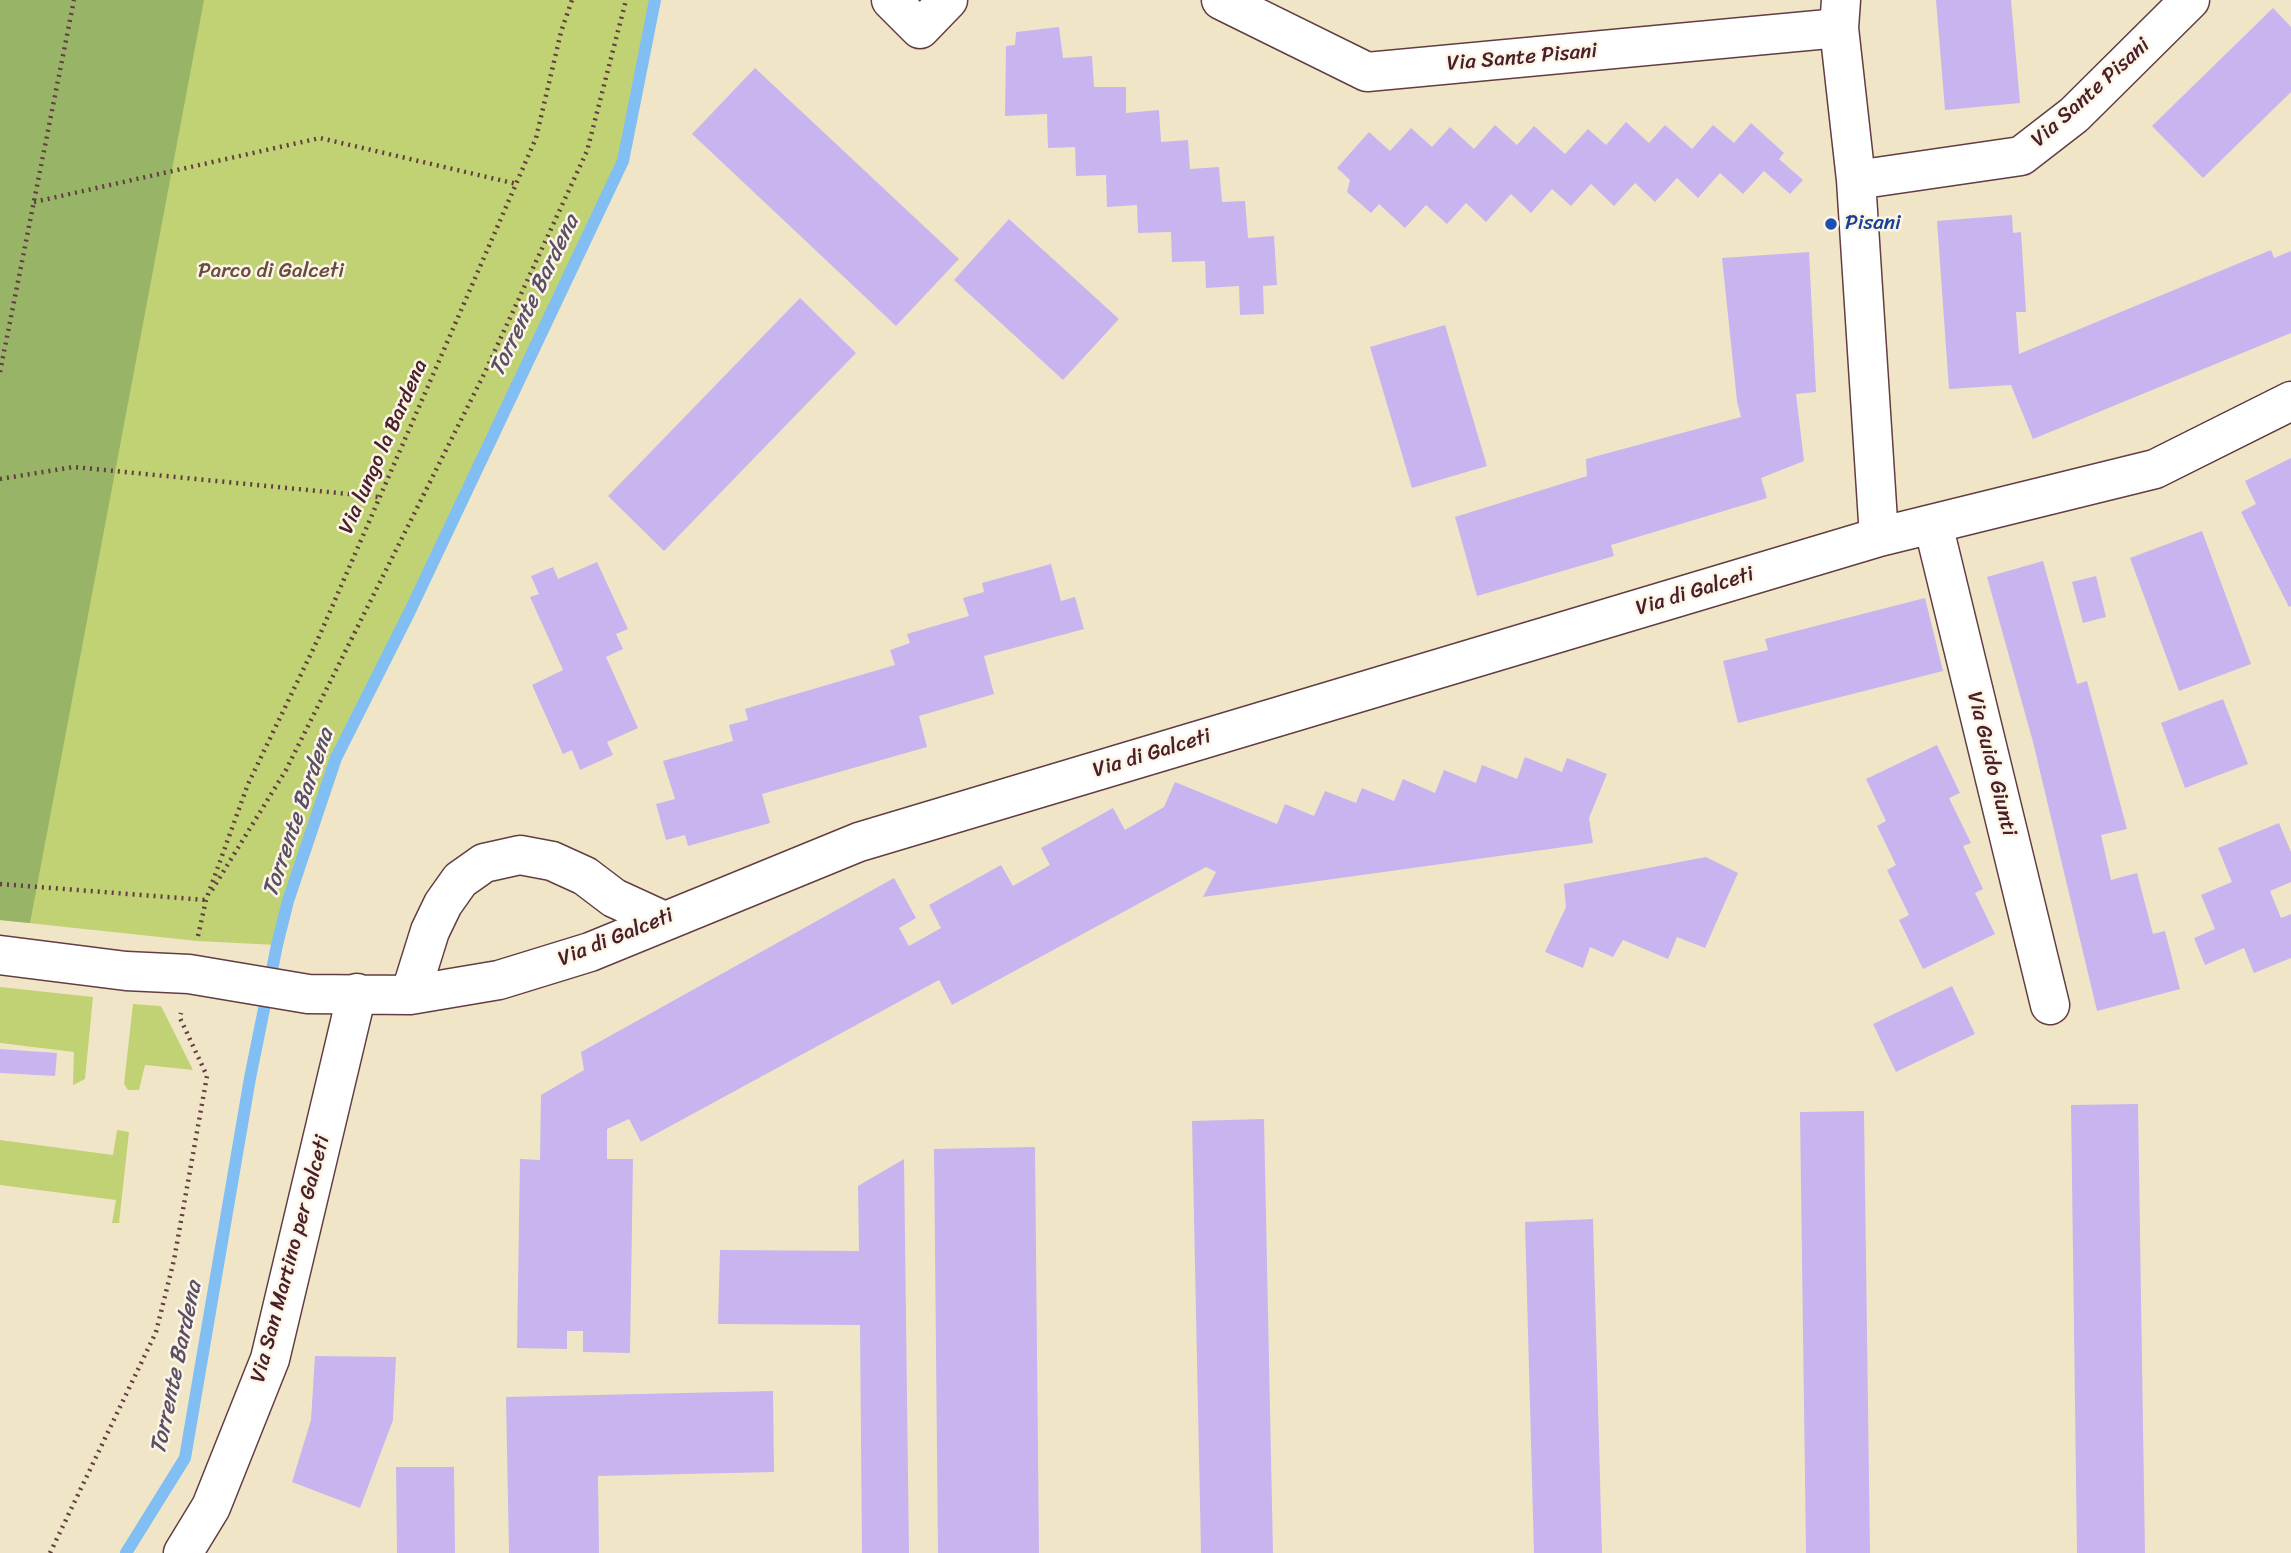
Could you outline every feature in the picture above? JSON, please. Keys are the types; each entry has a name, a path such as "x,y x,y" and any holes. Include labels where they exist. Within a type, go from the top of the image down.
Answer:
{"street":[{"path":"891,0 920,29 948,0"},
{"name":"Via Sante Pisani","path":"1221,0 1367,72 1840,14 1856,180 1879,537"},
{"name":"Via Sante Pisani","path":"1856,180 2021,156 2074,115 2190,0"},
{"name":"Via di Galceti","path":"0,955 126,971 189,974 308,994 410,995 499,980 590,952 662,920 859,842 1879,537 2155,469 2291,401"},
{"name":"Via Guido Giunti","path":"1933,524 2050,1005"},
{"path":"410,995 430,931 443,904 460,880 484,863 520,855 552,861 585,876 614,898 662,920"},
{"name":"Via San Martino per Galceti","path":"183,1553 211,1507 270,1359 357,993"}],"path":[{"path":"0,372 74,0"},
{"name":"Via lungo la Bardena","path":"206,900 248,784 318,639 536,138 561,32 572,0"},
{"path":"0,884 206,900 286,770 491,359 587,151 626,0"},
{"path":"34,202 320,138 517,184"},
{"path":"0,478 74,467 379,497"},
{"path":"50,1553 156,1332 174,1260 207,1076 180,1017 189,974"}],"green space":[{"name":"Parco di Galceti","path":"0,0 655,0 623,161 409,613 336,758 288,901 277,945 197,941 0,920"},
{"path":"0,0 204,0 30,923 0,920"},
{"path":"0,987 93,997 85,1079 73,1085 74,1052 0,1043"},
{"path":"133,1004 161,1006 193,1070 145,1065 139,1090 128,1090 124,1084"},
{"path":"117,1130 129,1132 119,1223 112,1223 116,1200 0,1185 0,1140 113,1155"}],"building":[{"path":"1936,0 2011,0 2020,103 1945,110"},
{"path":"2273,8 2291,27 2291,92 2203,178 2152,126"},
{"path":"1059,27 1063,58 1092,56 1094,87 1126,87 1126,113 1159,110 1161,142 1188,140 1190,169 1219,167 1222,202 1245,201 1248,238 1274,236 1277,285 1263,286 1264,314 1240,315 1239,286 1206,288 1205,261 1172,262 1171,232 1138,233 1137,205 1107,207 1106,175 1076,176 1075,147 1048,148 1047,114 1005,116 1006,46 1015,45 1016,32"},
{"path":"755,68 959,259 896,326 692,134"},
{"path":"1626,122 1649,143 1665,125 1692,149 1713,125 1734,143 1751,123 1784,153 1779,159 1803,180 1790,194 1764,171 1743,194 1720,173 1698,198 1677,178 1655,202 1635,183 1614,206 1591,184 1571,206 1552,189 1531,213 1511,194 1486,222 1466,203 1447,224 1426,205 1405,228 1379,204 1371,213 1347,192 1350,180 1337,168 1369,132 1390,151 1411,128 1432,147 1450,127 1474,149 1495,125 1517,145 1534,126 1565,154 1588,129 1606,145"},
{"path":"2012,215 2013,233 2021,232 2026,312 2016,312 2019,354 2271,250 2274,258 2291,251 2291,333 2033,439 2011,385 1949,389 1937,221"},
{"path":"1009,219 1119,319 1063,380 954,280"},
{"path":"1809,252 1816,392 1796,394 1804,461 1761,478 1767,498 1611,545 1614,556 1477,596 1455,517 1587,476 1586,459 1741,417 1722,258"},
{"path":"800,298 856,353 664,551 608,496"},
{"path":"1445,325 1487,466 1412,488 1370,347"},
{"path":"2291,458 2289,607 2241,512 2256,504 2245,481"},
{"path":"2202,531 2251,664 2179,691 2130,558"},
{"path":"2043,561 2077,684 2087,681 2127,829 2101,835 2111,880 2137,873 2153,934 2165,931 2180,989 2097,1011 2033,742 1987,577"},
{"path":"597,562 628,629 616,634 623,649 606,657 638,728 607,742 613,755 580,770 572,750 563,754 532,685 563,670 530,597 539,594 531,576 553,567 558,579"},
{"path":"1051,564 1061,601 1075,597 1084,629 984,656 994,694 919,716 927,747 762,794 770,823 688,846 685,835 666,840 656,804 675,799 663,761 733,741 729,725 748,720 745,709 895,665 890,650 910,643 907,634 969,616 963,598 984,592 982,583"},
{"path":"2096,576 2106,617 2083,623 2072,582"},
{"path":"1925,598 1943,671 1738,723 1723,661 1768,650 1765,639"},
{"path":"2223,699 2248,764 2185,788 2161,723"},
{"path":"1937,745 1960,793 1949,798 1971,843 1963,846 1983,889 1975,893 1995,934 1923,969 1899,920 1909,915 1887,870 1896,865 1877,826 1886,821 1866,779"},
{"path":"1525,757 1562,772 1567,758 1607,774 1589,818 1593,843 1203,897 1216,872 1206,867 952,1005 939,980 641,1142 629,1119 607,1129 607,1159 633,1159 630,1353 583,1352 583,1331 567,1331 567,1349 517,1348 520,1159 540,1160 541,1095 584,1070 581,1052 894,878 916,918 899,928 909,946 941,928 929,905 1001,865 1013,886 1050,865 1041,848 1113,808 1125,830 1164,807 1175,782 1277,824 1285,804 1314,816 1325,791 1356,803 1362,788 1394,801 1403,779 1435,793 1444,770 1476,783 1482,765 1517,779"},
{"path":"2279,823 2291,852 2291,882 2270,891 2281,918 2291,914 2291,958 2254,973 2244,948 2205,965 2194,938 2215,929 2201,895 2232,882 2218,848"},
{"path":"1706,857 1738,873 1705,948 1677,937 1668,959 1623,940 1613,957 1590,947 1583,968 1545,952 1566,907 1564,884"},
{"path":"1952,986 1975,1034 1896,1072 1873,1024"},
{"path":"0,1049 57,1053 55,1076 0,1073"},
{"path":"2138,1104 2145,1553 2077,1553 2071,1105"},
{"path":"1864,1111 1870,1553 1806,1553 1800,1112"},
{"path":"1264,1119 1273,1553 1201,1553 1192,1121"},
{"path":"1035,1147 1039,1553 938,1553 934,1149"},
{"path":"904,1159 909,1553 862,1553 860,1325 718,1324 720,1250 859,1251 858,1186"},
{"path":"1593,1219 1602,1553 1534,1553 1525,1222"},
{"path":"315,1356 396,1357 393,1420 360,1508 292,1482 311,1420"},
{"path":"773,1391 774,1472 598,1476 599,1553 509,1553 506,1397"},
{"path":"396,1467 454,1467 455,1553 397,1553"}],"waterway":[{"name":"Torrente Bardena","path":"126,1553 185,1458 250,1078 277,945 288,901 336,758 409,613 623,161 655,0"}],"place":[{"name":"Pisani","path":"1831,224"}]}
